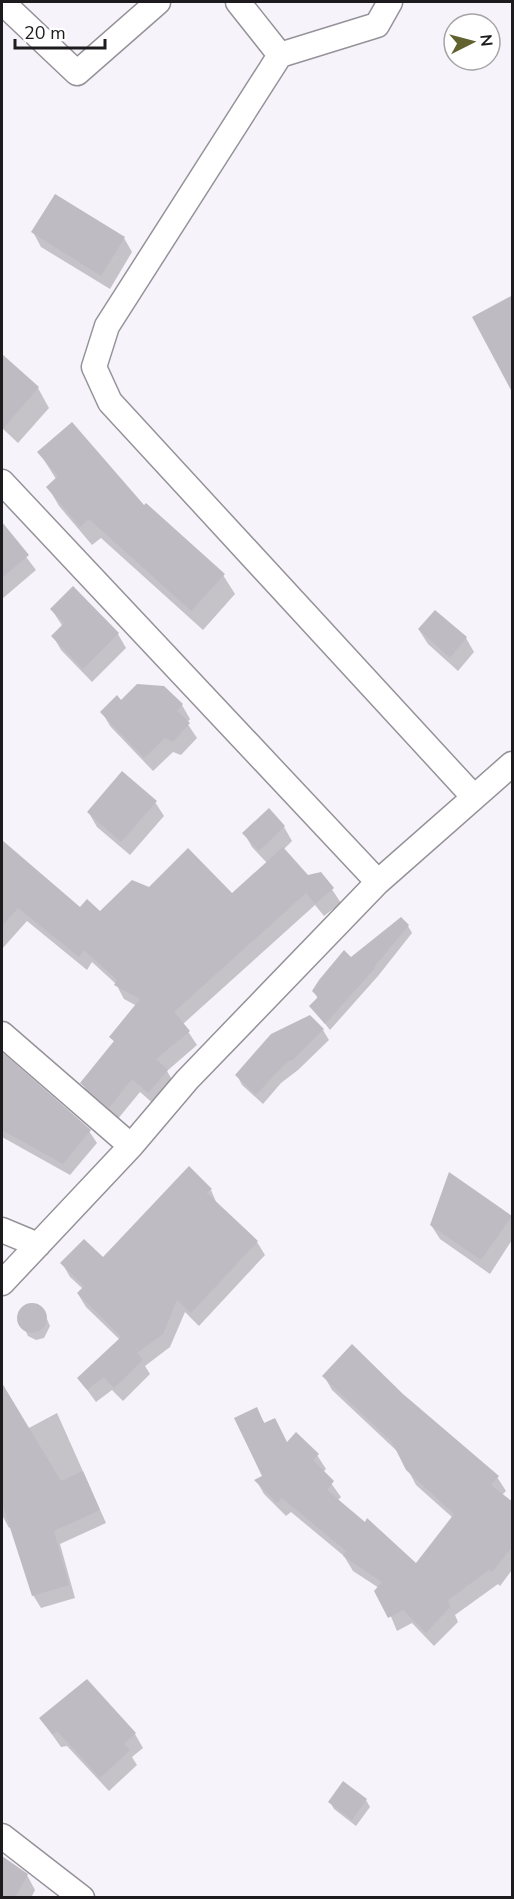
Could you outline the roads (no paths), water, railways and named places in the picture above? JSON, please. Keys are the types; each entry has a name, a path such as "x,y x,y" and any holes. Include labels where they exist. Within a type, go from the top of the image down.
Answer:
{"street":[{"path":"2,2 77,73 158,2"},
{"path":"237,2 280,55"},
{"path":"390,2 377,25 280,55 107,326 94,367 110,402 473,796"},
{"path":"2,482 378,882"},
{"path":"2,1283 131,1146 187,1080 378,882 473,796 513,764"},
{"path":"2,1034 131,1146"},
{"path":"2,1230 38,1245"},
{"path":"2,1836 82,1898"}]}
